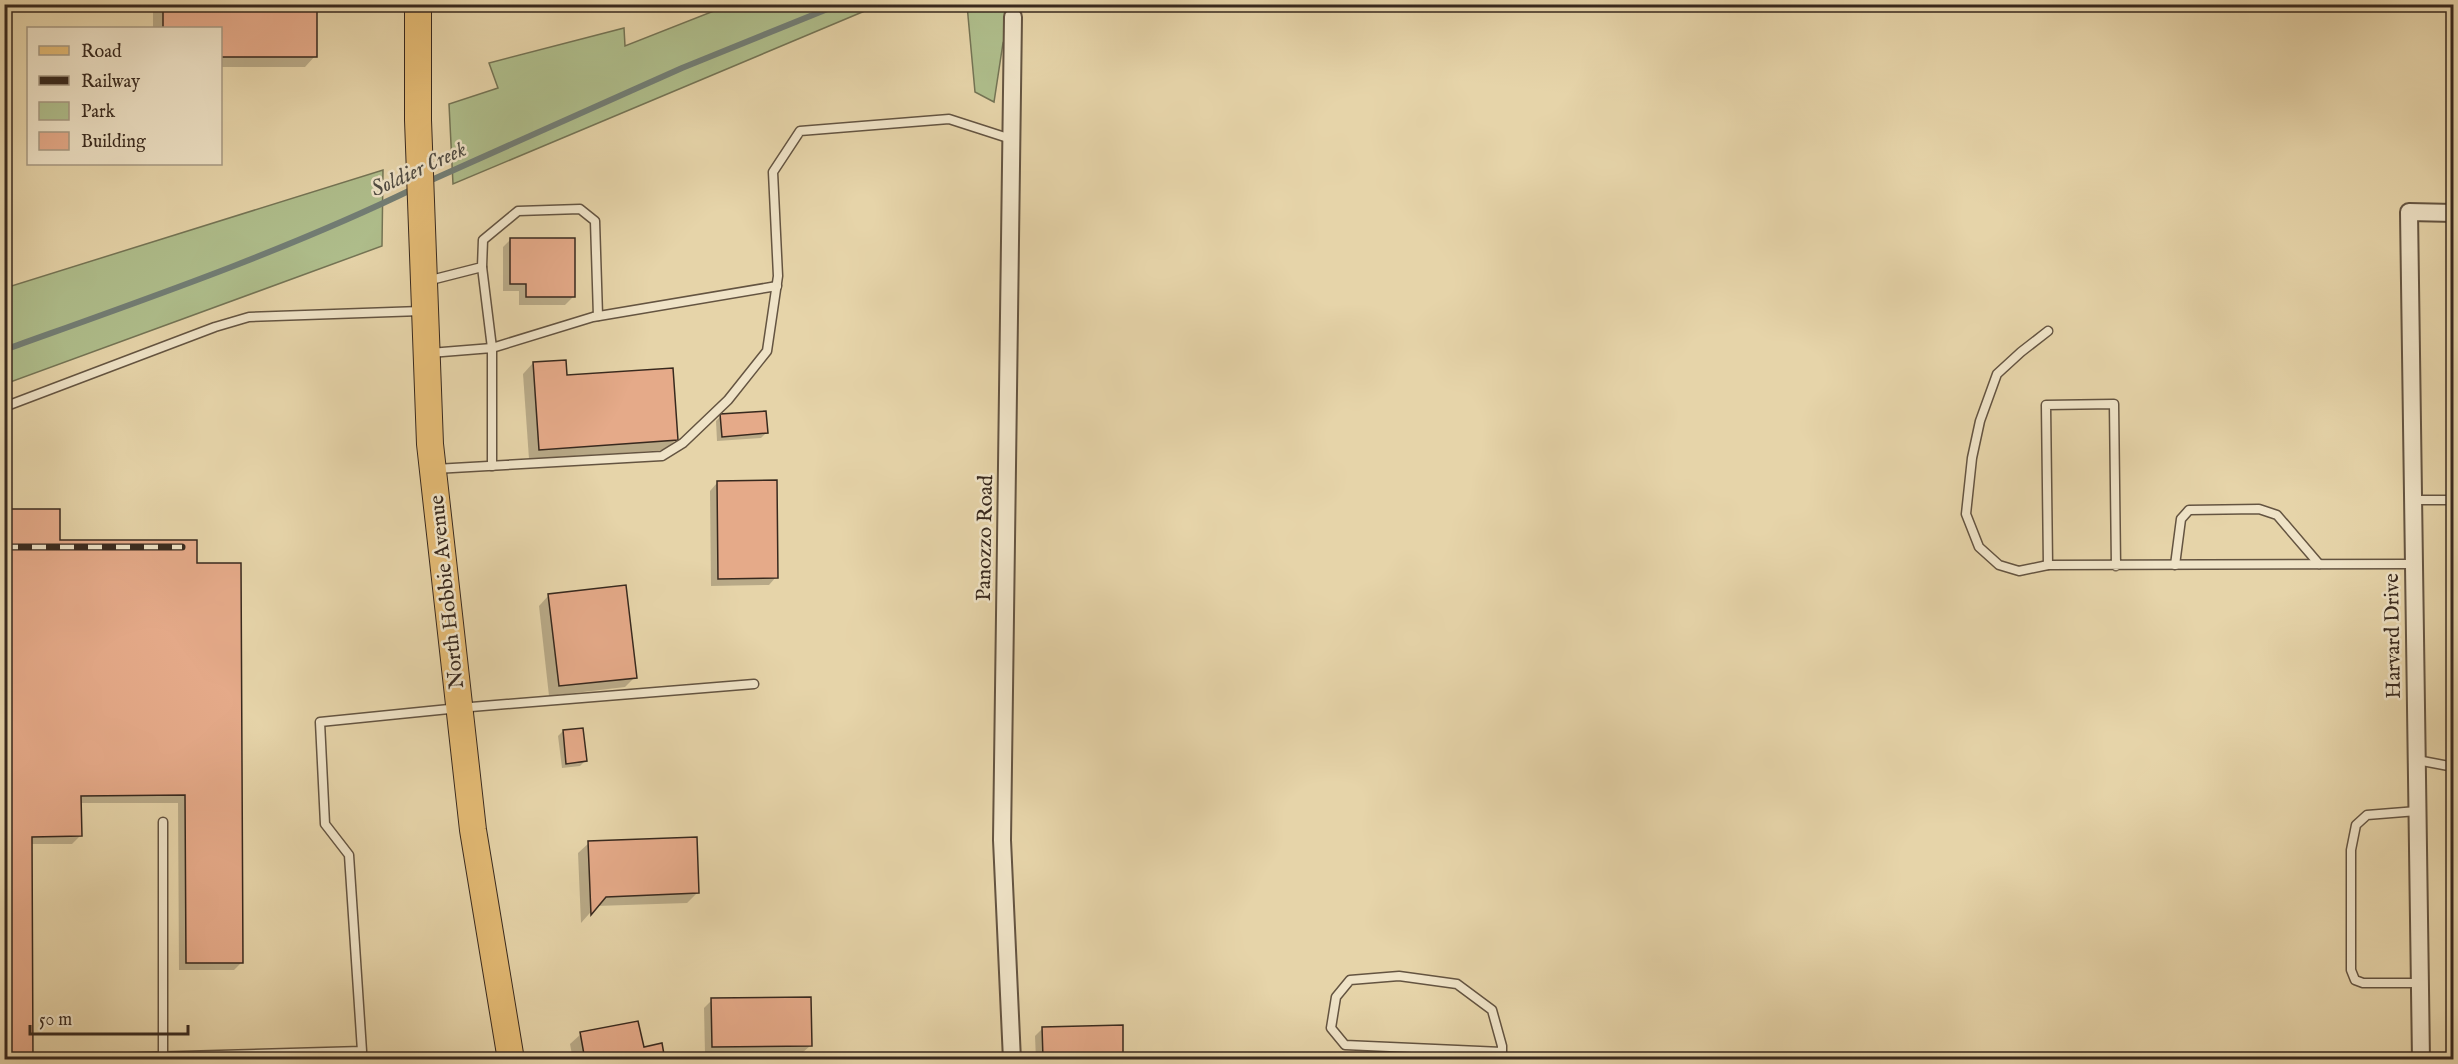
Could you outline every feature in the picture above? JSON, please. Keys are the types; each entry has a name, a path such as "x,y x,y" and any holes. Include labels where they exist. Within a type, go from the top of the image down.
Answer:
{"main road":[{"name":"North Hobbie Avenue","path":"418,4 418,120 432,469 474,830 511,1059"}],"street":[{"name":"Panozzo Road","path":"1012,1059 1002,840 1013,17"},
{"name":"Harvard Drive","path":"2421,1059 2409,212 2454,213"}],"lane":[{"path":"432,469 662,456 683,443 728,400 767,351 777,286 773,172 800,130 949,119 1012,139"},
{"path":"492,466 492,348 482,267 483,240 518,211 580,209 595,221 598,316"},
{"path":"424,282 482,267"},
{"path":"426,353 492,348 598,316 777,286"},
{"path":"4,407 215,327 249,317 425,311"},
{"path":"2048,331 1997,374 1980,421 1972,458 1966,514 1979,547 1999,565 2019,571 2048,565 2413,564"},
{"path":"2048,565 2046,405 2114,404 2116,566"},
{"path":"2413,500 2454,500"},
{"path":"2175,565 2181,519 2189,510 2259,509 2277,515 2319,564"},
{"path":"109,1059 163,1056 177,1058 362,1055 349,855 325,824 320,722 459,708 754,684"},
{"path":"2416,760 2454,767"},
{"path":"2417,811 2367,815 2356,825 2351,850 2351,970 2355,980 2363,983 2420,983"},
{"path":"163,822 163,1056"},
{"path":"1399,976 1457,984 1492,1010 1502,1056 1345,1045 1330,1028 1336,997 1350,980 1399,976"}],"green space":[{"path":"729,5 879,5 453,184 449,104 498,88 489,63 624,28 625,46"},
{"path":"967,5 1020,5 1003,43 994,102 975,92"},
{"path":"383,170 382,246 5,384 5,288"}],"building":[{"path":"163,4 317,4 317,57 222,57 222,27 163,27"},
{"path":"510,238 575,238 575,297 526,297 526,284 510,284"},
{"path":"566,360 567,375 673,368 678,440 539,450 533,362"},
{"path":"766,411 768,433 722,437 720,414"},
{"path":"777,480 778,578 718,579 717,481"},
{"path":"4,509 60,509 60,540 197,540 197,563 241,563 243,963 186,963 185,795 81,796 82,836 32,837 33,1060 4,1060"},
{"path":"626,585 637,678 559,686 548,594"},
{"path":"583,728 587,761 566,764 563,730"},
{"path":"697,837 699,893 606,897 591,915 588,841"},
{"path":"811,997 812,1046 712,1047 711,998"},
{"path":"638,1021 644,1047 662,1043 665,1060 585,1060 580,1032"},
{"path":"1123,1025 1123,1057 1043,1058 1042,1027"}],"waterway":[{"name":"Soldier Creek","path":"427,182 682,68 840,4"},
{"name":"Soldier Creek","path":"4,350 264,254 415,188"}],"railway":[{"path":"4,547 182,547"}]}
